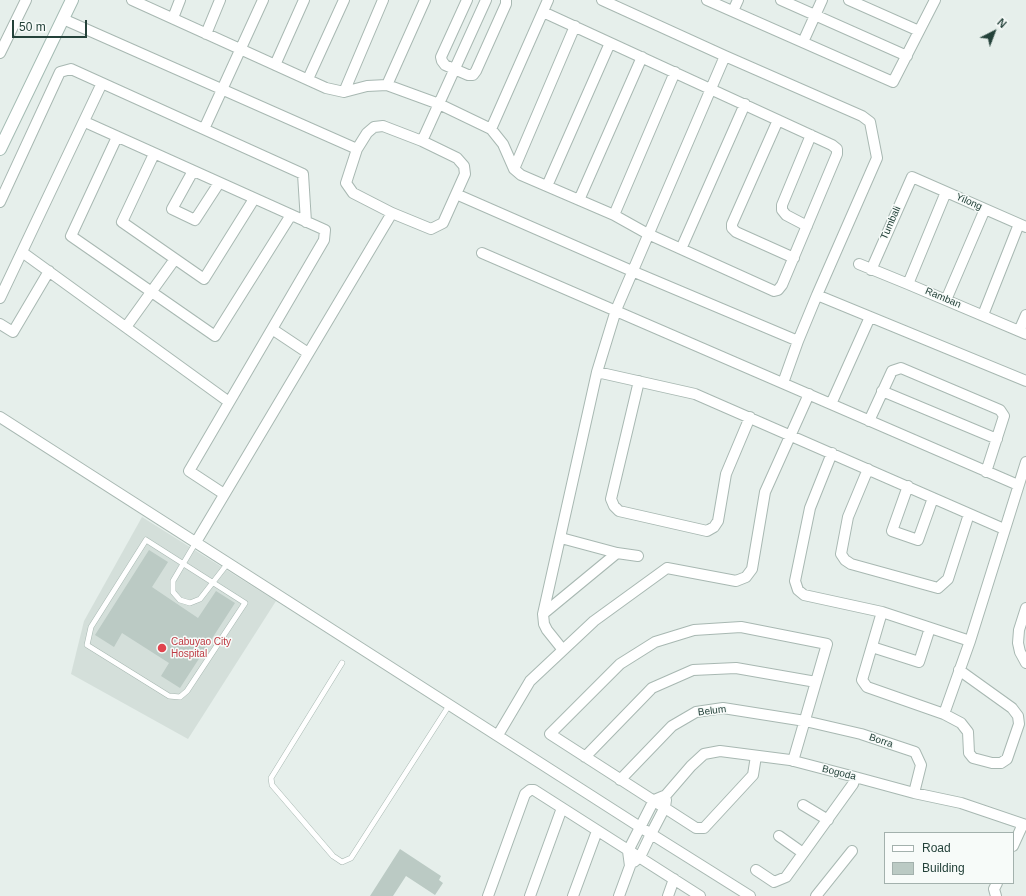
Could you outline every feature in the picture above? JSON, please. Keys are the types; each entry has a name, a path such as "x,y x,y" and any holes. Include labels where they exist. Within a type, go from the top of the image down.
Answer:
{"street":[{"path":"0,53 26,0"},
{"path":"0,149 72,0"},
{"path":"132,0 326,88 344,92 367,86 387,85 439,104 491,129 503,144 514,169 521,175 614,215 648,234 774,291 778,290 782,285 794,258 837,154 836,149 832,145 711,88 543,12"},
{"path":"172,18 180,0"},
{"path":"206,34 220,0"},
{"path":"204,129 263,0"},
{"path":"275,65 304,0"},
{"path":"308,79 344,0"},
{"path":"344,92 383,0"},
{"path":"387,85 425,0"},
{"path":"467,0 441,57 445,65 468,75 473,75 476,71 506,4 506,0"},
{"path":"422,141 486,0"},
{"path":"491,129 548,0"},
{"path":"602,0 862,116 870,122 877,158 798,341 783,383"},
{"path":"707,0 893,82 935,0"},
{"path":"733,11 738,0"},
{"path":"781,0 906,56"},
{"path":"803,42 822,0"},
{"path":"849,0 919,31"},
{"path":"63,19 357,149"},
{"path":"514,169 575,26"},
{"path":"547,186 610,43"},
{"path":"563,650 547,630 544,624 544,614 597,372 616,310 725,56"},
{"path":"579,200 642,57"},
{"path":"0,202 60,72 71,68 303,174 306,222"},
{"path":"614,215 675,72"},
{"path":"0,298 85,122 102,83"},
{"path":"681,249 745,104"},
{"path":"778,120 732,224 732,228 736,232 794,258"},
{"path":"85,122 325,230 324,240 189,471 224,494"},
{"path":"383,126 422,141 457,158 464,166 465,174 443,223 431,229 392,213 353,193 346,183 357,149 367,133 374,127 383,126"},
{"path":"807,226 786,215 782,210 782,205 811,135"},
{"path":"118,137 71,236 215,336 291,215"},
{"path":"154,154 122,222 204,279 254,199"},
{"path":"193,171 172,209 195,220 219,183"},
{"name":"Yilong","path":"912,177 1023,226"},
{"name":"Tumbali","path":"871,270 912,177"},
{"path":"908,284 946,192"},
{"path":"456,194 632,271 798,341"},
{"path":"946,300 985,209"},
{"path":"196,542 392,213"},
{"path":"983,315 1023,226"},
{"path":"22,252 230,402"},
{"path":"482,253 1018,485"},
{"path":"126,327 175,259"},
{"name":"Ramban","path":"859,264 1023,332"},
{"path":"0,324 13,332 49,271"},
{"path":"817,296 1026,381"},
{"path":"1023,332 1026,315"},
{"path":"831,404 870,317"},
{"path":"272,329 308,353"},
{"path":"869,421 892,371 901,368 1000,410 1004,416 986,472"},
{"path":"597,372 695,394 790,434 1004,529"},
{"path":"639,381 611,499 614,506 619,511 707,531 714,527 718,521 726,474 750,417"},
{"path":"882,391 997,439"},
{"path":"498,735 530,682 594,621 668,568 736,581 746,577 752,568 765,492 809,394"},
{"path":"0,417 750,896"},
{"path":"832,453 810,508 795,581 798,590 804,595 882,612 970,641"},
{"path":"944,714 970,641 1026,462"},
{"path":"868,469 848,517 841,554 845,560 851,564 938,588 948,579 969,514"},
{"path":"908,486 892,531 918,540 933,498"},
{"path":"561,538 617,553 638,556"},
{"path":"544,614 617,553"},
{"path":"1026,608 1019,630 1018,642 1020,652 1026,663"},
{"path":"882,612 862,680 867,687 944,714 961,723 968,732 968,753 973,758 992,763 1001,763 1007,759 1019,724 1018,716 1012,708 959,670"},
{"path":"756,756 753,775 704,828 696,828 550,734 620,664 655,642 694,630 741,628 827,644 793,761"},
{"path":"872,647 919,662 930,628"},
{"path":"585,757 652,688 693,670 736,668 816,682"},
{"name":"Belum","path":"620,780 672,726 696,712 723,708 805,720"},
{"name":"Borra","path":"805,720 861,734 915,752 921,764 914,794"},
{"name":"Bogoda","path":"654,800 666,795 691,766 704,754 720,751 793,761 914,794 961,804 1024,825"},
{"path":"756,870 774,882 786,877 828,820 855,777"},
{"path":"488,896 525,794 530,790 534,790 700,896"},
{"path":"630,866 640,857 652,834 665,807 666,795"},
{"path":"619,896 630,866 628,851 654,800"},
{"path":"803,805 828,820"},
{"path":"530,896 562,808"},
{"path":"1014,844 1024,825"},
{"path":"573,896 598,831"},
{"path":"779,836 803,853"},
{"path":"816,896 852,851"},
{"path":"668,896 674,879"},
{"path":"996,884 994,889 996,896"}],"lane":[{"path":"146,540 213,583 245,603 187,691 180,697 175,698 169,696 87,645 91,627 146,540"},
{"path":"196,542 182,563 173,581 173,592 180,600 190,603 196,602 204,596 228,563"},
{"path":"342,663 271,778 272,785 277,791 333,856 342,862 351,858 450,704"}],"shaded area":[{"name":"Cabuyao City Hospital","path":"142,517 276,601 188,739 71,674 84,621"}],"building":[{"path":"149,550 168,562 152,587 198,618 216,591 235,603 180,688 161,676 169,663 122,633 114,647 95,635"},
{"path":"400,849 441,876 439,880 443,883 435,895 406,876 393,896 370,896"}],"place":[{"name":"Cabuyao City Hospital","path":"162,648"}]}
